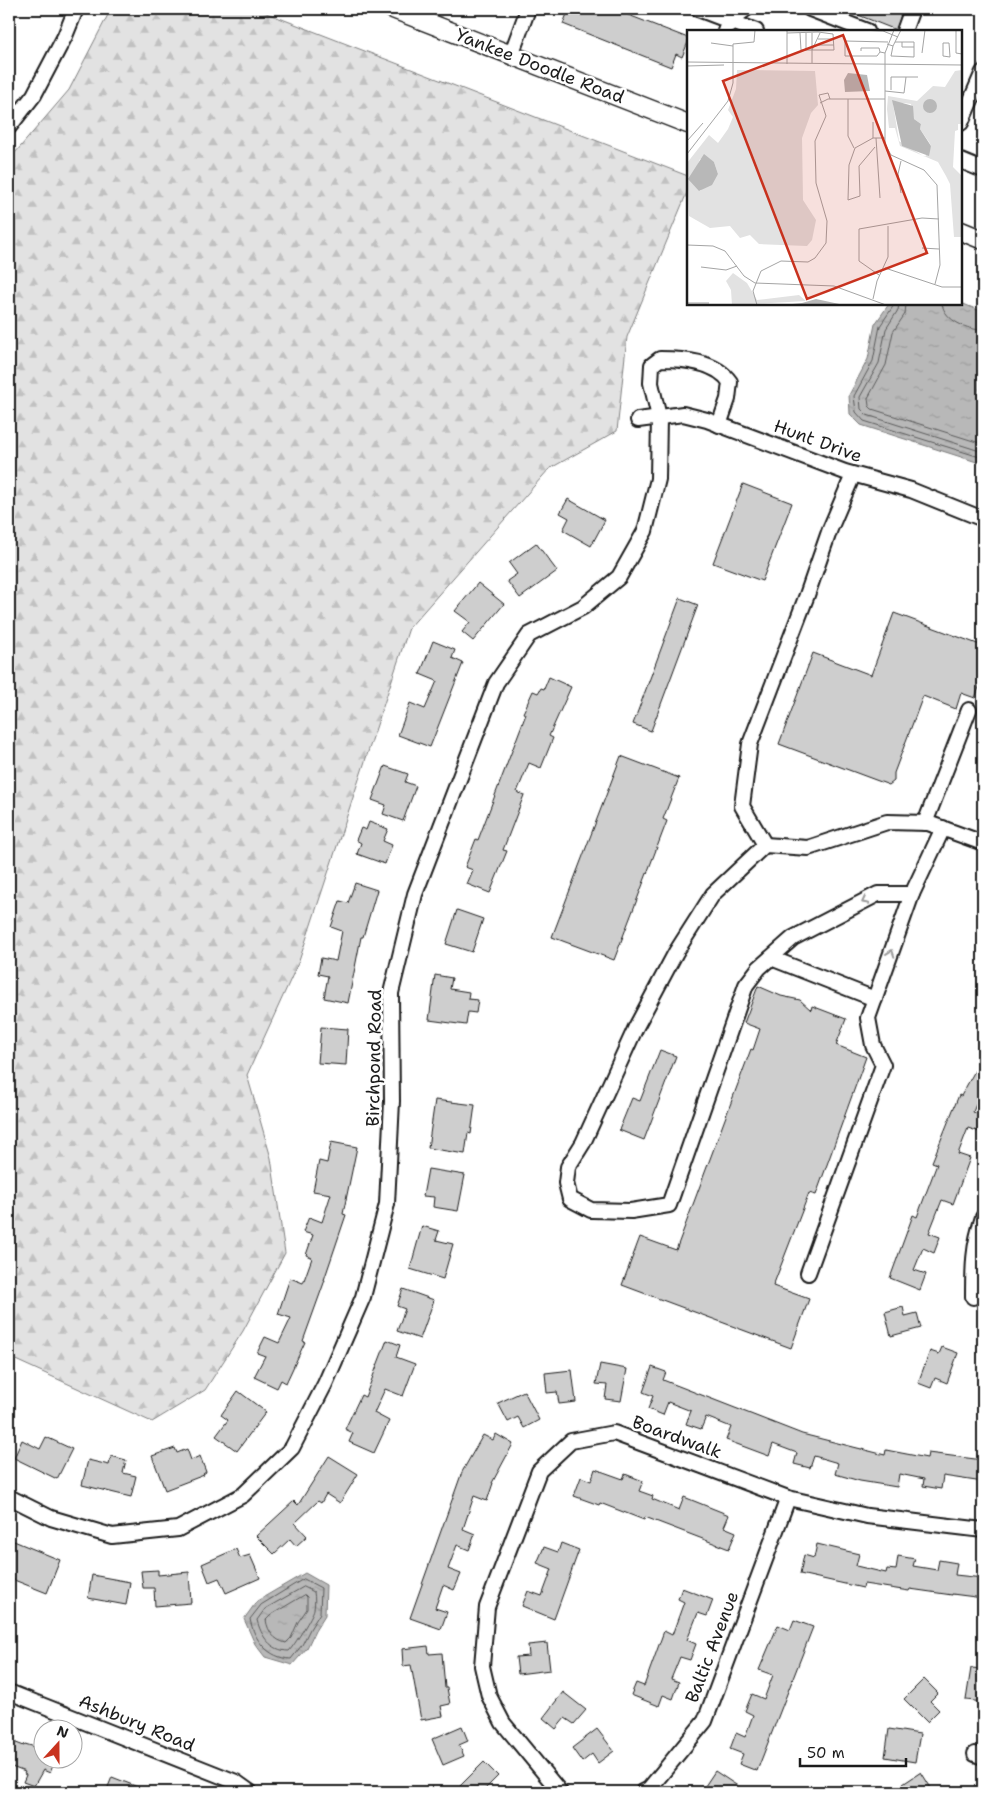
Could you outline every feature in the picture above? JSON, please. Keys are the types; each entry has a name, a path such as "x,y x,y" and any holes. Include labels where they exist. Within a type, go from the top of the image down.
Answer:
{"main road":[{"name":"Yankee Doodle Road","path":"393,9 687,124"},
{"path":"962,231 983,240"}],"street":[{"path":"9,128 34,95 65,36 76,9"},
{"path":"511,55 528,9"},
{"path":"698,9 753,30"},
{"path":"728,20 746,9"},
{"path":"810,9 864,30"},
{"path":"904,30 912,9"},
{"path":"962,121 983,72"},
{"path":"962,161 983,170"},
{"name":"Birchpond Road","path":"9,1497 51,1518 112,1536 178,1529 244,1495 292,1448 324,1384 363,1296 387,1204 392,1101 391,993 415,894 496,683 529,635 583,607 619,577 645,531 658,479 659,417 651,383 652,365 660,359 683,359 708,366 726,375 730,382 728,399 719,425"},
{"name":"Hunt Drive","path":"638,420 683,414 719,425 852,475 912,490 983,519"},
{"path":"765,845 742,806 750,744 852,475"},
{"path":"925,823 969,710"},
{"path":"912,894 878,894 793,938 759,968 746,985 669,1205 630,1211 591,1210 570,1199 566,1183 568,1167 583,1143 636,1027 676,952 713,894 765,845 808,848 887,822 925,823 983,843"},
{"path":"808,1273 883,1065 873,1045 868,1018 912,894 943,828"},
{"path":"771,958 875,999"},
{"path":"973,1297 973,1253 983,1217"},
{"name":"Boardwalk","path":"560,1792 503,1723 489,1696 482,1666 487,1607 539,1471 571,1441 614,1433 788,1498 867,1516 983,1530"},
{"name":"Baltic Avenue","path":"648,1791 705,1721 788,1498"},
{"name":"Ashbury Road","path":"9,1692 236,1782 250,1792"}],"green space":[{"path":"111,9 256,9 687,176 687,192 627,337 617,431 549,469 409,628 299,961 247,1075 271,1158 285,1253 243,1331 205,1390 152,1422 9,1357 9,160 69,90"}],"water":[{"path":"962,303 983,312 983,464 861,425 850,414 849,395 868,359 875,324 888,305 962,305"},
{"path":"305,1573 326,1585 325,1615 307,1648 292,1665 265,1657 255,1644 244,1619 257,1601"}],"building":[{"path":"569,9 613,9 687,38 687,44 682,57 676,54 671,67 563,24"},
{"path":"843,9 903,9 896,30"},
{"path":"743,484 792,503 762,581 713,563"},
{"path":"568,499 605,520 591,546 563,530 569,518 560,513"},
{"path":"536,543 557,571 520,598 507,581 517,574 509,563"},
{"path":"478,583 504,604 473,641 462,632 470,622 455,611"},
{"path":"680,598 698,605 651,731 633,724"},
{"path":"894,613 983,646 983,683 981,682 975,698 961,693 956,709 923,696 894,773 894,781 889,785 779,744 813,653 871,675"},
{"path":"433,641 455,650 452,658 463,663 430,747 398,735 410,703 425,709 437,681 420,674"},
{"path":"549,677 571,687 549,736 553,738 541,768 529,763 517,792 524,795 503,850 507,851 490,893 467,884 473,870 465,867 476,839 478,840 526,714 523,713 533,691 538,693 541,688 544,689"},
{"path":"621,756 679,778 663,819 667,821 614,960 552,937"},
{"path":"385,766 408,774 405,782 416,786 403,821 383,814 386,805 372,800"},
{"path":"369,822 388,829 383,841 392,845 385,864 357,854 361,843 356,840 361,828 366,830"},
{"path":"355,883 377,890 363,937 361,937 348,1003 324,998 328,976 318,974 321,958 336,961 342,931 331,927 340,901 348,903"},
{"path":"457,910 483,919 472,952 446,944"},
{"path":"435,975 452,978 450,989 469,992 468,999 478,1000 476,1013 468,1012 466,1025 429,1020"},
{"path":"758,986 781,996 800,1000 811,1010 812,1006 846,1019 836,1045 866,1057 816,1195 809,1193 773,1286 809,1299 791,1348 622,1285 640,1237 676,1250 760,1029 744,1023"},
{"path":"321,1027 348,1029 346,1065 318,1063"},
{"path":"660,1050 676,1056 644,1140 619,1130 632,1098 640,1101"},
{"path":"983,1056 983,1086 973,1112 983,1116 983,1123 980,1132 968,1128 958,1154 970,1158 953,1204 942,1200 929,1233 940,1237 934,1253 923,1248 914,1270 926,1274 920,1290 890,1278 913,1215 917,1217 937,1164 932,1162 959,1095 961,1096"},
{"path":"435,1100 475,1105 471,1134 468,1133 465,1154 428,1148"},
{"path":"331,1142 357,1147 343,1214 346,1215 303,1341 305,1342 286,1383 281,1380 277,1388 254,1377 265,1356 257,1353 265,1337 279,1343 291,1318 278,1314 290,1278 303,1283 312,1258 306,1255 313,1235 303,1232 309,1217 322,1222 331,1194 313,1191 319,1161 327,1163"},
{"path":"428,1169 465,1175 458,1211 433,1207 434,1197 423,1196"},
{"path":"422,1226 439,1231 436,1240 453,1244 443,1279 410,1269"},
{"path":"403,1289 434,1300 420,1339 397,1331 405,1309 397,1306"},
{"path":"903,1307 905,1316 917,1313 921,1328 891,1336 885,1312"},
{"path":"387,1340 400,1345 396,1357 415,1364 403,1396 385,1389 374,1413 389,1421 374,1453 349,1442 353,1433 345,1429 361,1395 365,1397"},
{"path":"942,1347 958,1353 947,1383 935,1378 931,1388 918,1383 930,1351 939,1354"},
{"path":"600,1364 627,1369 621,1401 605,1399 607,1385 596,1384"},
{"path":"652,1367 666,1372 663,1380 802,1434 885,1455 886,1450 927,1458 928,1453 983,1460 983,1482 943,1476 941,1489 923,1486 924,1479 899,1474 897,1487 860,1481 835,1474 838,1463 814,1456 810,1468 794,1464 797,1453 773,1444 769,1456 726,1440 731,1427 706,1417 701,1429 686,1424 691,1411 668,1402 663,1415 648,1409 653,1396 643,1392"},
{"path":"572,1370 576,1402 559,1404 557,1392 547,1393 545,1373"},
{"path":"238,1391 266,1412 237,1451 216,1436 228,1420 221,1415"},
{"path":"524,1391 539,1420 524,1428 518,1417 508,1422 498,1403"},
{"path":"496,1434 513,1444 492,1483 487,1501 474,1496 463,1529 475,1534 469,1550 457,1545 448,1569 461,1574 454,1590 443,1585 435,1608 447,1612 441,1629 410,1618 462,1472 483,1435 493,1440"},
{"path":"46,1437 72,1449 57,1479 14,1458 22,1440 40,1449"},
{"path":"175,1448 177,1453 187,1449 191,1460 200,1456 206,1472 204,1475 165,1490 152,1456"},
{"path":"111,1456 126,1460 123,1473 136,1476 131,1497 82,1485 88,1460 109,1465"},
{"path":"329,1456 358,1474 340,1503 326,1494 321,1503 318,1501 295,1523 307,1536 296,1546 290,1539 274,1554 256,1536 294,1501 298,1505"},
{"path":"595,1469 623,1479 625,1474 643,1481 639,1491 653,1496 652,1499 679,1510 684,1497 729,1515 724,1527 736,1532 729,1549 645,1517 644,1520 600,1503 599,1505 574,1496 581,1477 591,1481"},
{"path":"9,1539 60,1560 47,1593 9,1578"},
{"path":"561,1543 579,1550 554,1619 522,1606 528,1591 542,1596 552,1569 537,1563 544,1547 558,1552"},
{"path":"817,1544 859,1554 856,1566 886,1573 887,1569 896,1570 898,1556 915,1559 913,1566 937,1570 939,1560 957,1563 955,1575 983,1578 983,1598 910,1589 909,1591 864,1584 863,1588 800,1574 804,1555 814,1558"},
{"path":"236,1549 240,1558 250,1555 260,1578 226,1593 219,1578 209,1582 202,1564"},
{"path":"158,1570 158,1575 189,1572 191,1603 155,1606 154,1588 143,1588 141,1571"},
{"path":"92,1575 130,1582 126,1605 88,1598"},
{"path":"682,1588 713,1600 707,1616 698,1613 687,1640 696,1644 690,1660 680,1657 671,1679 679,1682 673,1699 663,1695 659,1706 631,1695 636,1683 644,1686 664,1631 672,1635 684,1602 678,1599"},
{"path":"794,1620 813,1627 757,1771 739,1764 743,1754 730,1749 736,1733 745,1737 753,1715 745,1711 752,1694 764,1699 773,1675 759,1670 778,1625 790,1630"},
{"path":"547,1643 550,1670 518,1674 516,1657 529,1656 528,1645"},
{"path":"428,1646 429,1654 442,1653 445,1688 447,1688 450,1704 441,1706 443,1716 421,1720 411,1665 403,1666 402,1649"},
{"path":"971,1668 983,1669 983,1702 966,1700"},
{"path":"924,1679 938,1693 930,1701 939,1710 927,1722 904,1699"},
{"path":"563,1692 586,1710 574,1724 565,1718 556,1729 543,1718"},
{"path":"462,1726 468,1741 459,1745 464,1756 443,1765 432,1739"},
{"path":"597,1729 614,1751 598,1763 592,1754 582,1762 572,1748"},
{"path":"889,1729 920,1734 915,1762 885,1757"},
{"path":"11,1741 24,1746 25,1744 32,1746 32,1768 52,1768 50,1773 43,1770 34,1786 23,1782 26,1775 24,1774 25,1772 9,1766 9,1747"},
{"path":"484,1762 498,1776 482,1792 466,1792 460,1786"},
{"path":"715,1771 747,1792 714,1792 705,1786"},
{"path":"921,1772 931,1788 925,1792 891,1792"},
{"path":"112,1777 148,1791 148,1792 106,1792"}]}
